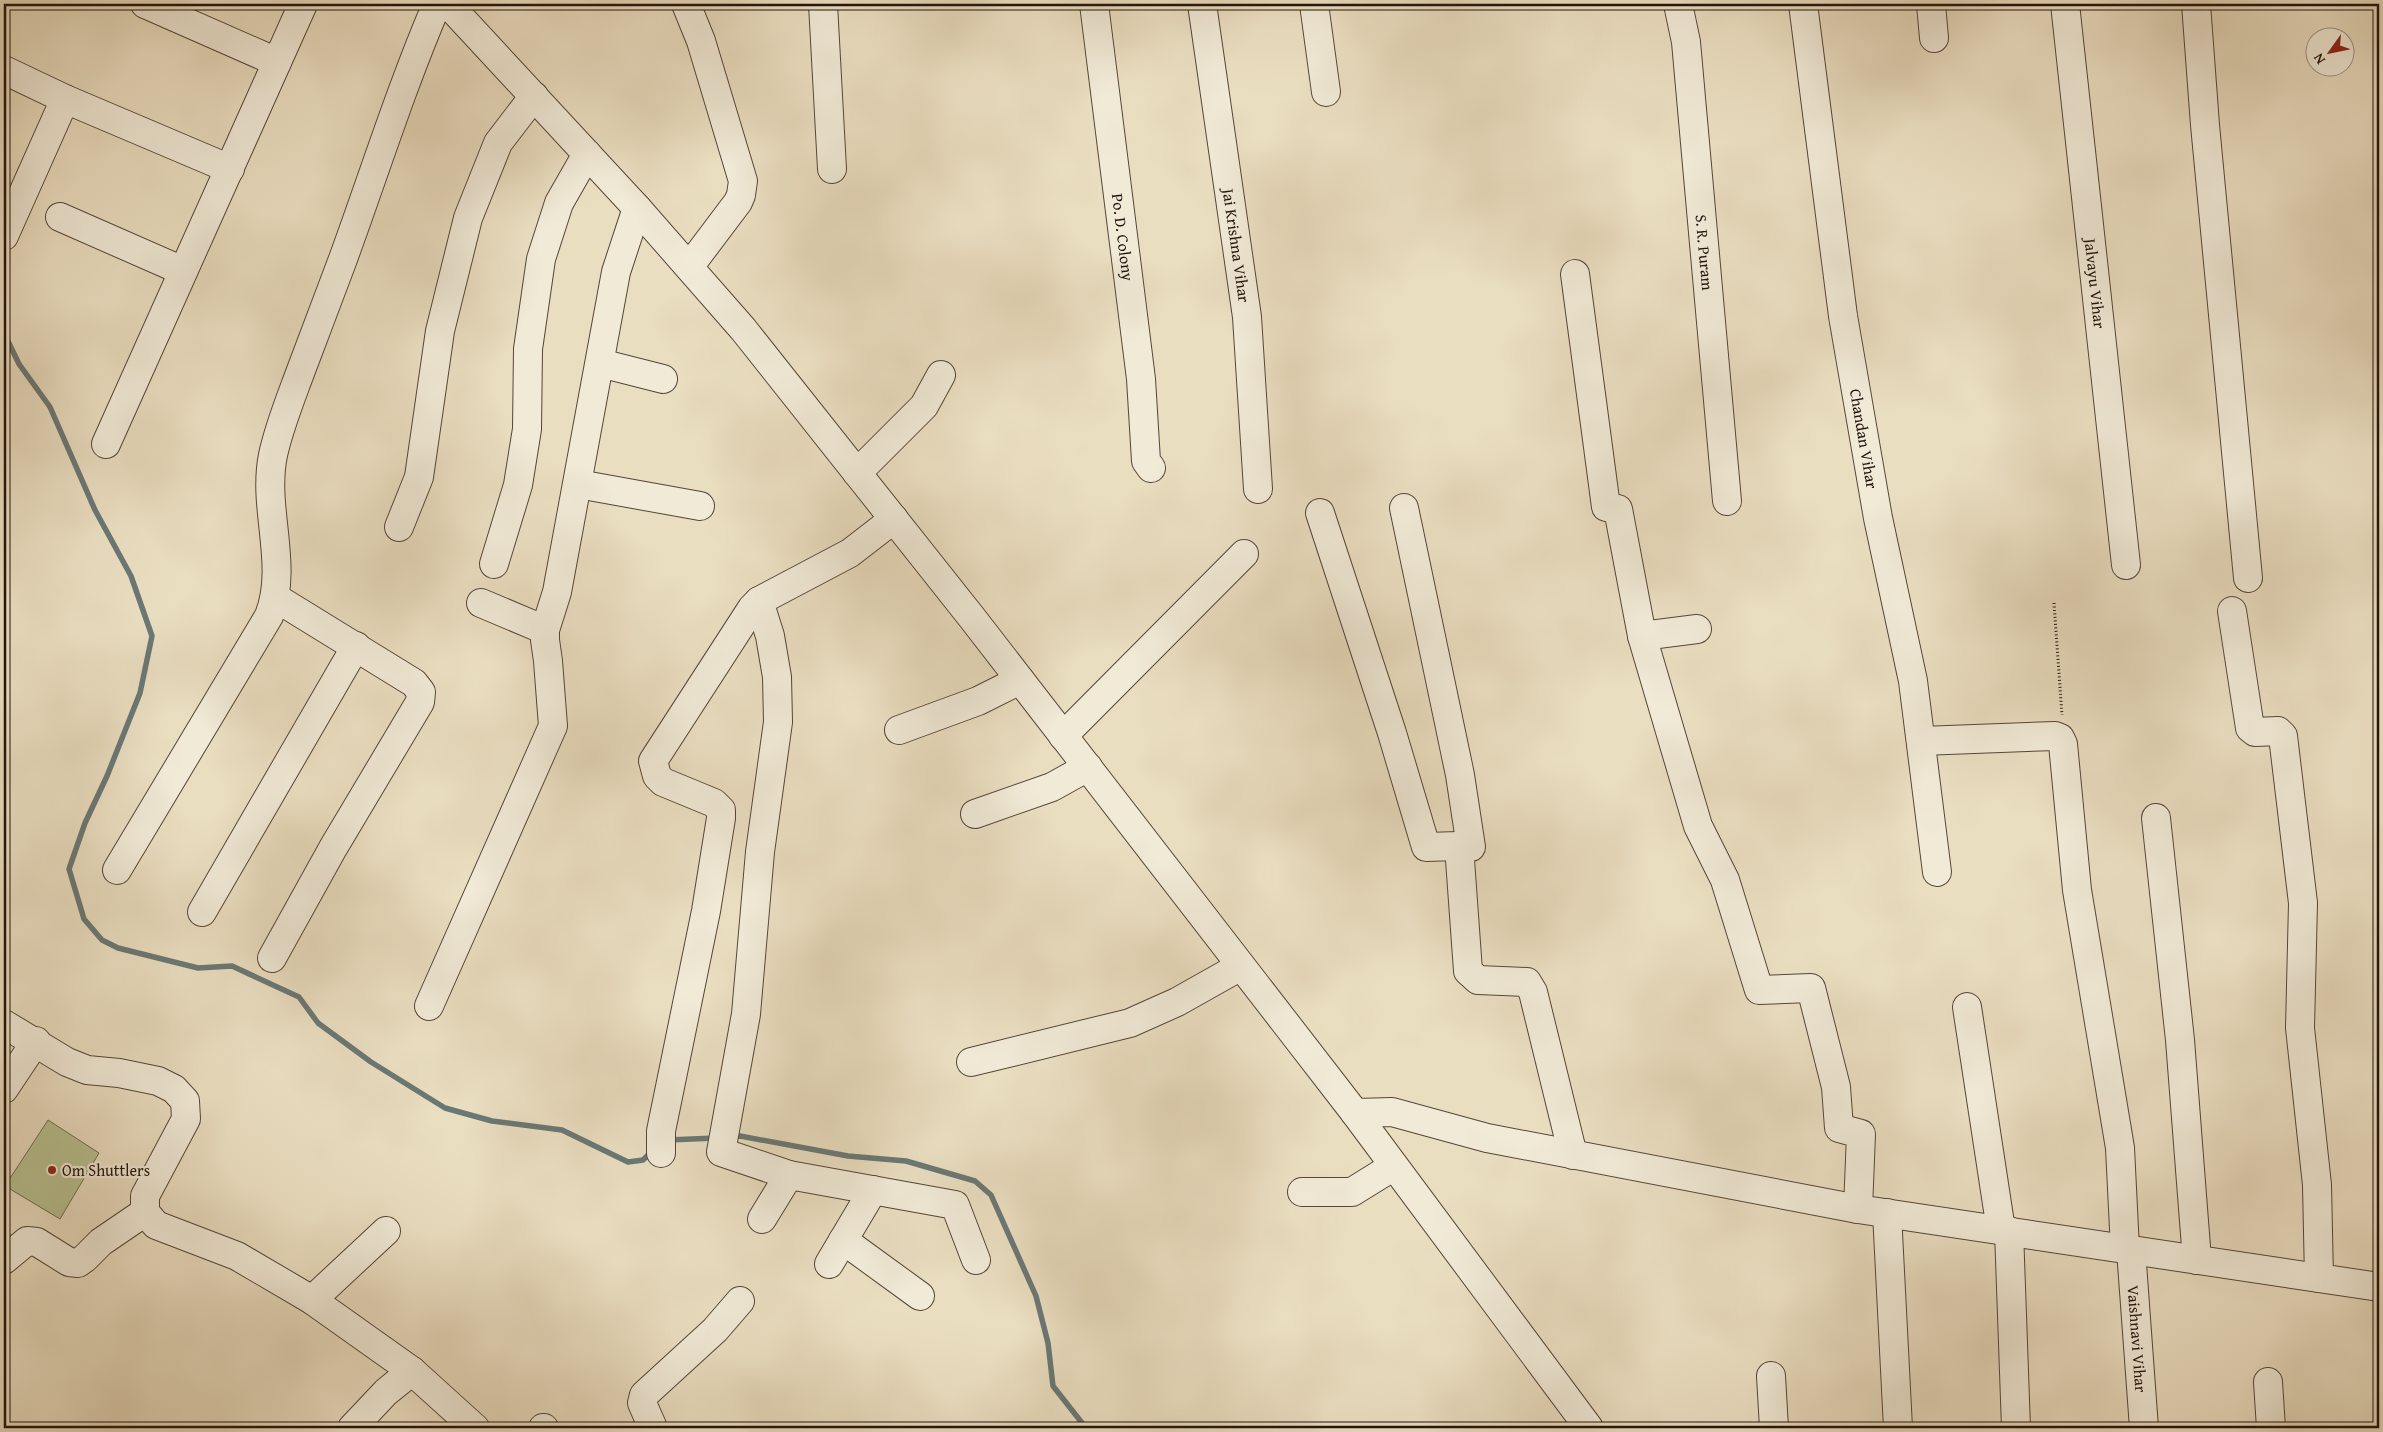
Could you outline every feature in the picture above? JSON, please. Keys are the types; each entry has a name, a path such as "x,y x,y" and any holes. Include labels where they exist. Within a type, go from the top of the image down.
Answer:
{"street":[{"path":"145,4 276,62"},
{"path":"106,444 302,4"},
{"path":"116,870 269,616 276,598 277,580 271,486 273,457 282,419 343,258 399,96 437,4"},
{"path":"448,4 637,208 689,267 894,519 1355,1113 1589,1428"},
{"path":"686,4 702,41 742,181 741,195 738,202 689,267"},
{"path":"823,4 832,169"},
{"name":"Po. D. Colony","path":"1094,4 1141,379 1146,461 1151,468"},
{"name":"Jai Krishna Vihar","path":"1202,4 1247,316 1258,489"},
{"path":"1314,4 1326,92"},
{"name":"S. R. Puram","path":"1678,4 1686,42 1727,501"},
{"name":"Chandan Vihar","path":"1803,4 1843,316 1878,518 1913,680 1937,872"},
{"path":"1932,4 1934,38"},
{"name":"Jalvayu Vihar","path":"2065,4 2126,565"},
{"path":"2196,4 2205,125 2248,578"},
{"path":"4,70 65,99 230,169"},
{"path":"399,527 419,477 440,331 468,218 498,143 534,96"},
{"path":"4,236 65,99"},
{"path":"494,564 518,484 527,429 528,349 541,259 558,203 587,154"},
{"path":"429,1006 553,726 545,630 557,592 616,272 637,208"},
{"path":"60,217 183,271"},
{"path":"1575,274 1606,507 1618,509 1642,636 1698,826 1725,880 1759,990 1812,988 1836,1087 1839,1128 1861,1134 1858,1209"},
{"path":"600,363 663,379"},
{"path":"857,473 924,406 942,375"},
{"path":"578,484 700,506"},
{"path":"1320,513 1392,732 1426,847 1472,847 1460,775 1404,508"},
{"path":"661,1142 704,921 721,810 714,803 663,782 657,776 653,760 747,614 759,601 850,553 894,519"},
{"path":"1064,736 1244,554"},
{"path":"272,958 333,848 420,702 420,692 414,683 276,598"},
{"path":"759,601 770,636 777,677 778,722 760,852 746,1014 721,1152 789,1175 955,1206 976,1260"},
{"path":"481,603 545,630"},
{"path":"2232,611 2250,728 2255,732 2278,731 2283,736 2303,903 2300,1028 2317,1185 2319,1278"},
{"path":"1642,636 1697,629"},
{"path":"202,912 356,646"},
{"path":"899,730 978,701 1020,680"},
{"path":"1921,741 2054,736"},
{"name":"Vaishnavi Vihar","path":"2054,736 2060,738 2063,744 2077,890 2120,1148 2144,1428"},
{"path":"975,814 1052,787 1088,768"},
{"path":"2156,818 2180,1040 2197,1260"},
{"path":"1459,846 1468,971 1478,980 1527,982 1533,992 1573,1155"},
{"path":"971,1062 1130,1023 1177,1002 1241,966"},
{"path":"1967,1007 2005,1230 2016,1428"},
{"path":"4,1024 67,1062 87,1070 158,1080 174,1089 185,1101 186,1120 145,1196 145,1212 156,1225 237,1256 312,1300 412,1371 475,1428"},
{"path":"4,1090 36,1042"},
{"path":"1355,1113 1392,1112 1486,1138 1858,1209 2379,1287"},
{"path":"1302,1192 1352,1192 1394,1166"},
{"path":"762,1219 789,1175"},
{"path":"829,1264 872,1190"},
{"path":"4,1260 27,1241 37,1242 69,1262 78,1263 100,1242 145,1212"},
{"path":"1887,1213 1898,1428"},
{"path":"312,1300 386,1231"},
{"path":"843,1240 920,1296"},
{"path":"653,1428 642,1403 644,1395 715,1330 740,1301"},
{"path":"352,1428 386,1392 412,1371"},
{"path":"1771,1376 1774,1428"},
{"path":"2268,1382 2271,1428"}],"path":[{"path":"2054,603 2062,720 2054,736"}],"green space":[{"name":"Om Shuttlers","path":"48,1120 99,1153 60,1219 5,1186"}],"waterway":[{"path":"4,333 19,364 50,407 95,510 131,576 152,636 140,693 107,776 85,823 69,869 84,919 102,940 118,948 198,968 232,966 299,997 318,1023 371,1062 445,1108 492,1121 562,1130 628,1162 643,1160 653,1150"},
{"path":"731,1137 740,1136 848,1156 906,1161 975,1181 991,1195 1036,1296 1048,1343 1053,1386 1086,1428"},
{"path":"668,1140 716,1138"}],"place":[{"name":"Om Shuttlers","path":"52,1170"}]}
